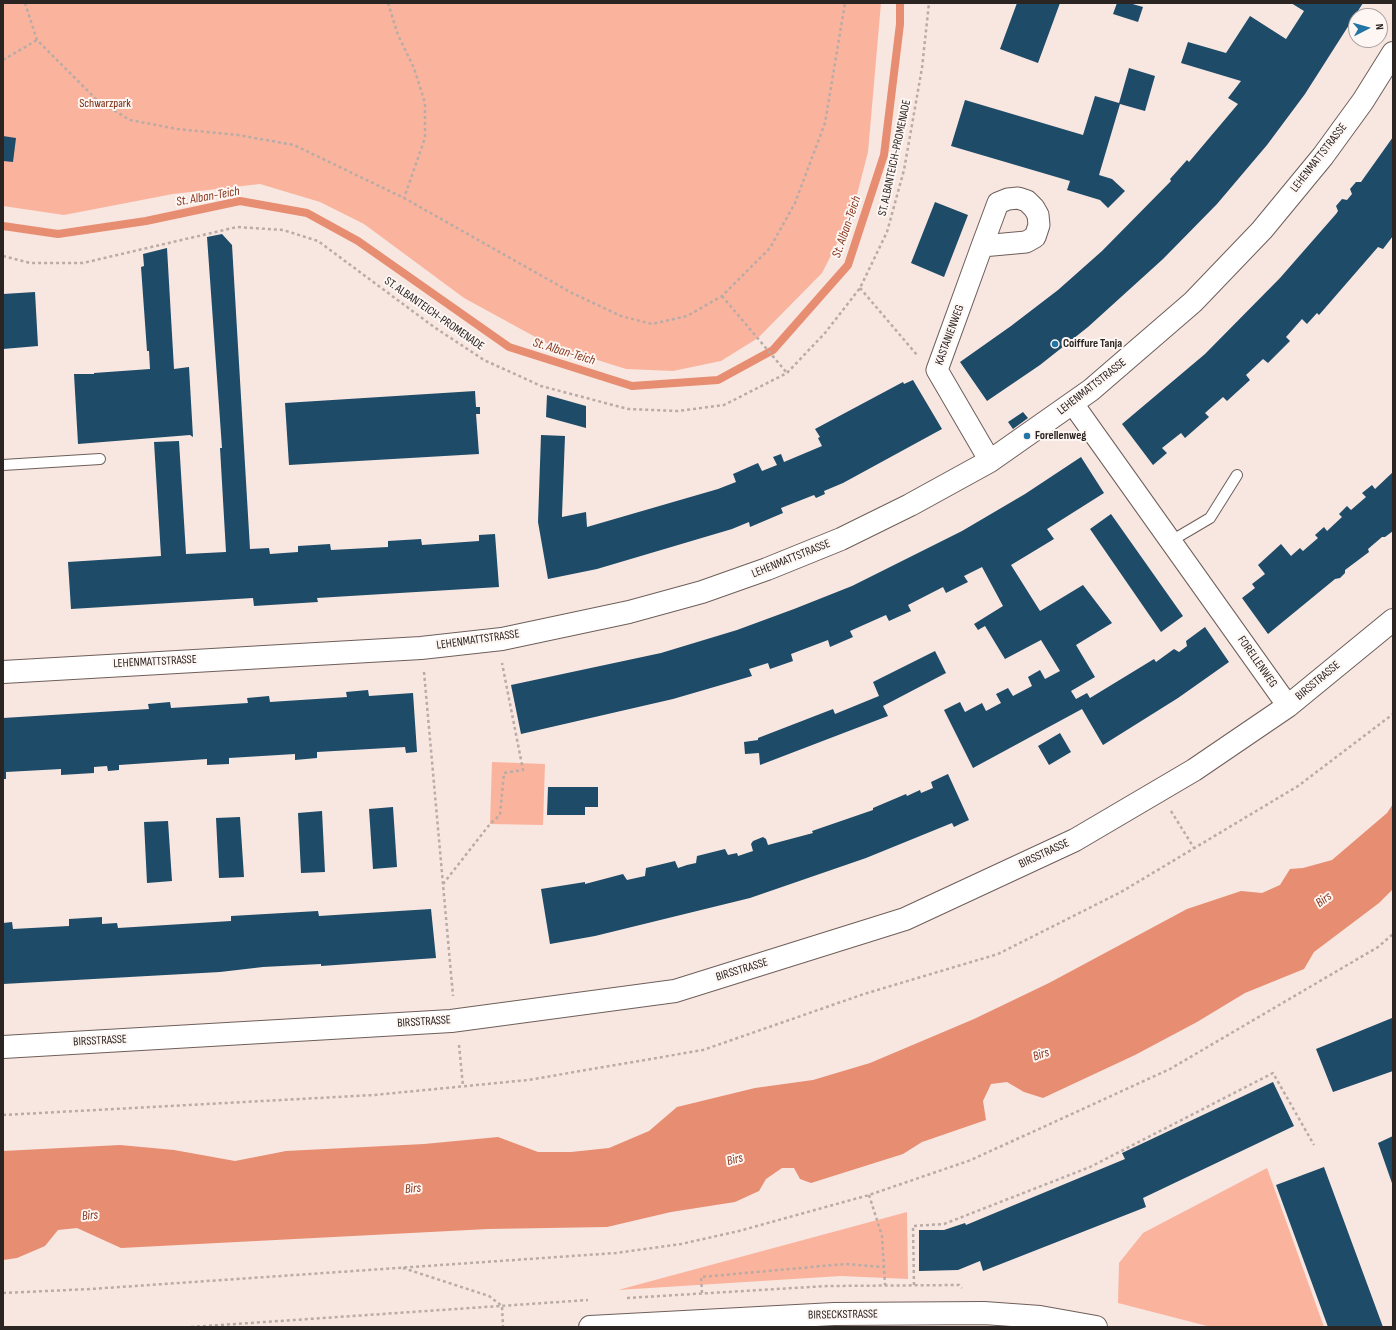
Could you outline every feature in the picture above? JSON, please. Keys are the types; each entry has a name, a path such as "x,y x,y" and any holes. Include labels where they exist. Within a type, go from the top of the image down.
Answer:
{"street":[{"name":"LEHENMATTSTRASSE","path":"3,672 421,648 502,639 629,612 702,592 767,569 841,539 910,505 990,461 1073,404 1193,302 1262,230 1323,156 1359,107 1393,53"},
{"name":"KASTANIENWEG","path":"982,246 937,370 990,461"},
{"name":"FORELLENWEG","path":"1073,404 1288,706"},
{"name":"BIRSSTRASSE","path":"3,1047 451,1020 675,991 905,919 1068,843 1194,770 1288,706 1393,620"},
{"name":"BIRSECKSTRASSE","path":"590,1327 834,1314 984,1313 1040,1317 1096,1327"}],"lane":[{"path":"3,465 100,459"},
{"path":"1171,541 1210,518 1237,475"}],"path":[{"path":"25,3 36,40 97,100 130,120 177,129 238,135 294,146 404,198 572,293 621,316 652,324 687,316 722,296 770,248 795,203 825,122 845,3"},
{"path":"388,3 398,35 414,68 425,103 425,138 404,198"},
{"name":"ST. ALBANTEICH-PROMENADE","path":"3,256 30,263 83,263 237,227 283,230 318,241 434,327 478,356 541,386 628,409 678,411 724,405 787,373 825,334 860,288 888,232 904,170 922,68 929,3"},
{"path":"3,60 36,40"},
{"path":"860,288 918,356 937,370"},
{"path":"722,296 787,373"},
{"path":"421,648 453,1000"},
{"path":"443,884 490,824 500,814 504,773 523,770 502,658"},
{"path":"1171,811 1194,848"},
{"path":"3,1293 99,1289 616,1253 681,1244 739,1231 869,1195 971,1160 1170,1068 1371,951 1393,934"},
{"path":"459,1047 463,1086"},
{"path":"914,1285 913,1226 944,1224 1090,1167 1273,1073 1314,1145"},
{"path":"869,1195 882,1236 885,1285"},
{"path":"702,1293 701,1277 845,1264 884,1267"},
{"path":"401,1267 489,1296 502,1306 503,1327"}],"green space":[{"name":"Schwarzpark","path":"3,3 881,3 868,152 852,214 822,273 758,338 721,361 673,371 626,369 550,345 464,298 364,224 320,202 260,184 173,194 64,215 3,206"},
{"path":"492,762 545,764 543,825 490,824"},
{"path":"1267,1168 1324,1327 1211,1327 1118,1303 1119,1263 1143,1233"},
{"path":"907,1212 908,1279 841,1276 618,1290"}],"water":[{"name":"Birs","path":"1393,804 1393,889 1379,903 1314,952 1304,969 1245,993 1197,1022 1135,1055 1043,1098 1024,1092 1007,1082 991,1084 983,1101 986,1120 922,1142 903,1154 811,1183 800,1179 794,1168 782,1168 766,1179 759,1191 735,1202 671,1212 607,1227 488,1229 121,1248 77,1228 58,1230 45,1246 17,1258 3,1260 3,1151 120,1145 174,1150 235,1161 286,1151 424,1144 498,1137 538,1152 571,1152 609,1148 649,1131 677,1107 755,1088 813,1080 870,1063 974,1019 1049,983 1187,909 1241,891 1262,893 1280,885 1290,869 1303,868 1332,860 1387,813"}],"building":[{"path":"1017,3 1060,3 1038,63 1000,49"},
{"path":"1117,3 1129,3 1143,7 1138,22 1113,14"},
{"path":"1291,3 1363,3 1360,8 1348,8 1348,27 1305,94 1267,145 1217,204 1163,259 1088,327 1040,365 987,401 960,362 1058,290 1102,251 1171,181 1170,179 1187,160 1189,162 1238,104 1228,98 1241,81 1181,63 1188,42 1226,53 1250,16 1286,39 1304,11"},
{"path":"1129,68 1155,76 1145,111 1120,104 1099,175 1112,179 1125,191 1108,208 1100,200 1067,190 1070,181 951,146 965,100 1083,135 1095,96 1119,103"},
{"path":"3,136 16,138 13,162 3,161"},
{"path":"1393,137 1393,236 1383,249 1378,247 1319,315 1317,313 1307,324 1302,319 1286,337 1290,341 1268,363 1263,359 1246,375 1250,380 1227,401 1223,397 1205,413 1209,417 1185,438 1181,433 1162,448 1167,453 1153,465 1122,424 1205,354 1280,278 1336,214 1338,211 1336,206 1342,199 1347,200 1352,194 1350,189 1356,182 1361,182"},
{"path":"935,202 968,215 944,277 911,263"},
{"path":"222,234 232,245 250,549 269,548 270,554 298,552 298,546 330,544 331,550 388,547 388,541 421,539 422,545 479,541 479,535 495,534 499,587 317,598 318,602 254,606 253,598 71,609 68,562 161,556 154,442 179,441 186,554 226,552 220,448 222,448 207,237"},
{"path":"167,248 174,369 189,367 193,437 190,435 78,444 74,374 94,374 150,369 149,351 147,351 141,267 144,266 143,254"},
{"path":"35,292 38,346 3,349 3,294"},
{"path":"913,380 942,429 843,483 824,491 825,494 816,498 814,495 781,508 783,513 750,527 749,522 732,529 597,569 548,579 538,522 541,435 565,436 562,517 586,512 587,527 718,489 736,482 733,474 758,463 762,471 777,465 773,457 781,454 784,462 822,446 818,438 820,437 815,429 903,382 904,384"},
{"path":"475,391 476,407 480,407 480,414 476,414 479,454 289,465 285,403"},
{"path":"547,395 586,406 586,428 546,417"},
{"path":"1023,412 1028,418 1013,429 1008,422"},
{"path":"1081,457 1104,493 1047,529 1054,539 1011,565 1040,611 1083,585 1112,623 1076,645 1095,677 1071,691 1076,699 1087,693 1090,698 1154,659 1156,662 1174,649 1179,652 1187,646 1186,641 1205,627 1229,662 1178,698 1103,745 1082,709 973,768 944,710 960,702 965,712 982,703 986,711 1001,703 996,694 1008,688 1013,696 1032,686 1028,677 1040,670 1045,679 1060,671 1041,640 1005,659 985,626 978,630 974,624 1003,606 982,567 964,576 968,582 946,593 943,587 908,605 911,611 889,621 886,615 850,631 853,637 830,647 828,640 791,654 793,661 770,669 768,663 749,669 752,676 673,699 521,734 511,685 661,653 737,630 852,586 962,531 1025,494"},
{"path":"1393,472 1393,531 1385,537 1382,537 1368,549 1369,552 1345,570 1345,573 1340,578 1335,579 1268,634 1242,598 1255,588 1252,584 1265,574 1258,565 1281,544 1291,556 1300,548 1303,551 1318,538 1315,535 1324,527 1327,531 1342,517 1339,514 1347,506 1351,510 1366,497 1362,493 1372,485 1375,489"},
{"path":"1111,514 1183,616 1161,632 1090,529"},
{"path":"935,651 946,673 883,706 888,716 760,765 759,753 745,754 744,742 758,740 758,738 833,709 835,714 879,696 873,682"},
{"path":"368,690 369,696 413,693 417,752 406,753 405,747 317,752 317,758 295,760 295,754 229,758 229,764 207,765 207,759 119,765 119,770 108,771 107,766 94,767 94,773 61,775 61,769 6,772 6,779 3,779 3,718 149,709 148,704 170,702 171,708 248,703 247,698 269,696 270,702 347,697 346,692"},
{"path":"1060,733 1071,752 1049,765 1038,746"},
{"path":"948,774 969,820 954,827 952,823 866,858 750,898 595,936 550,944 541,889 585,882 585,884 623,874 627,880 645,876 646,868 675,861 678,868 696,863 697,856 725,849 728,855 737,853 738,856 753,851 751,844 753,841 763,837 766,839 768,845 813,833 812,831 873,810 873,808 906,794 907,796 920,790 921,793 933,788 931,782"},
{"path":"548,787 598,787 598,807 585,807 585,815 547,815"},
{"path":"393,807 397,867 373,869 369,809"},
{"path":"322,811 325,872 301,873 298,813"},
{"path":"240,817 244,877 219,878 216,818"},
{"path":"168,821 172,881 147,883 144,822"},
{"path":"431,909 436,958 321,966 321,964 263,967 220,972 3,984 3,923 12,922 13,929 69,926 69,919 102,917 102,924 117,923 118,928 231,921 231,916 318,911 319,916"},
{"path":"1392,1018 1393,1071 1333,1092 1316,1049"},
{"path":"1273,1082 1294,1126 1143,1198 1146,1207 983,1271 980,1261 958,1270 919,1271 919,1230 944,1230 965,1223 966,1225 1125,1159 1122,1153"},
{"path":"1393,1136 1393,1186 1378,1143"},
{"path":"1324,1167 1383,1327 1328,1327 1276,1185"}],"waterway":[{"name":"St. Alban-Teich","path":"3,226 58,234 146,221 240,201 307,213 358,241 509,347 632,386 718,380 773,350 848,265 884,155 900,24 900,3"}],"place":[{"name":"Coiffure Tanja","path":"1055,344"},
{"name":"Forellenweg","path":"1027,436"}]}
